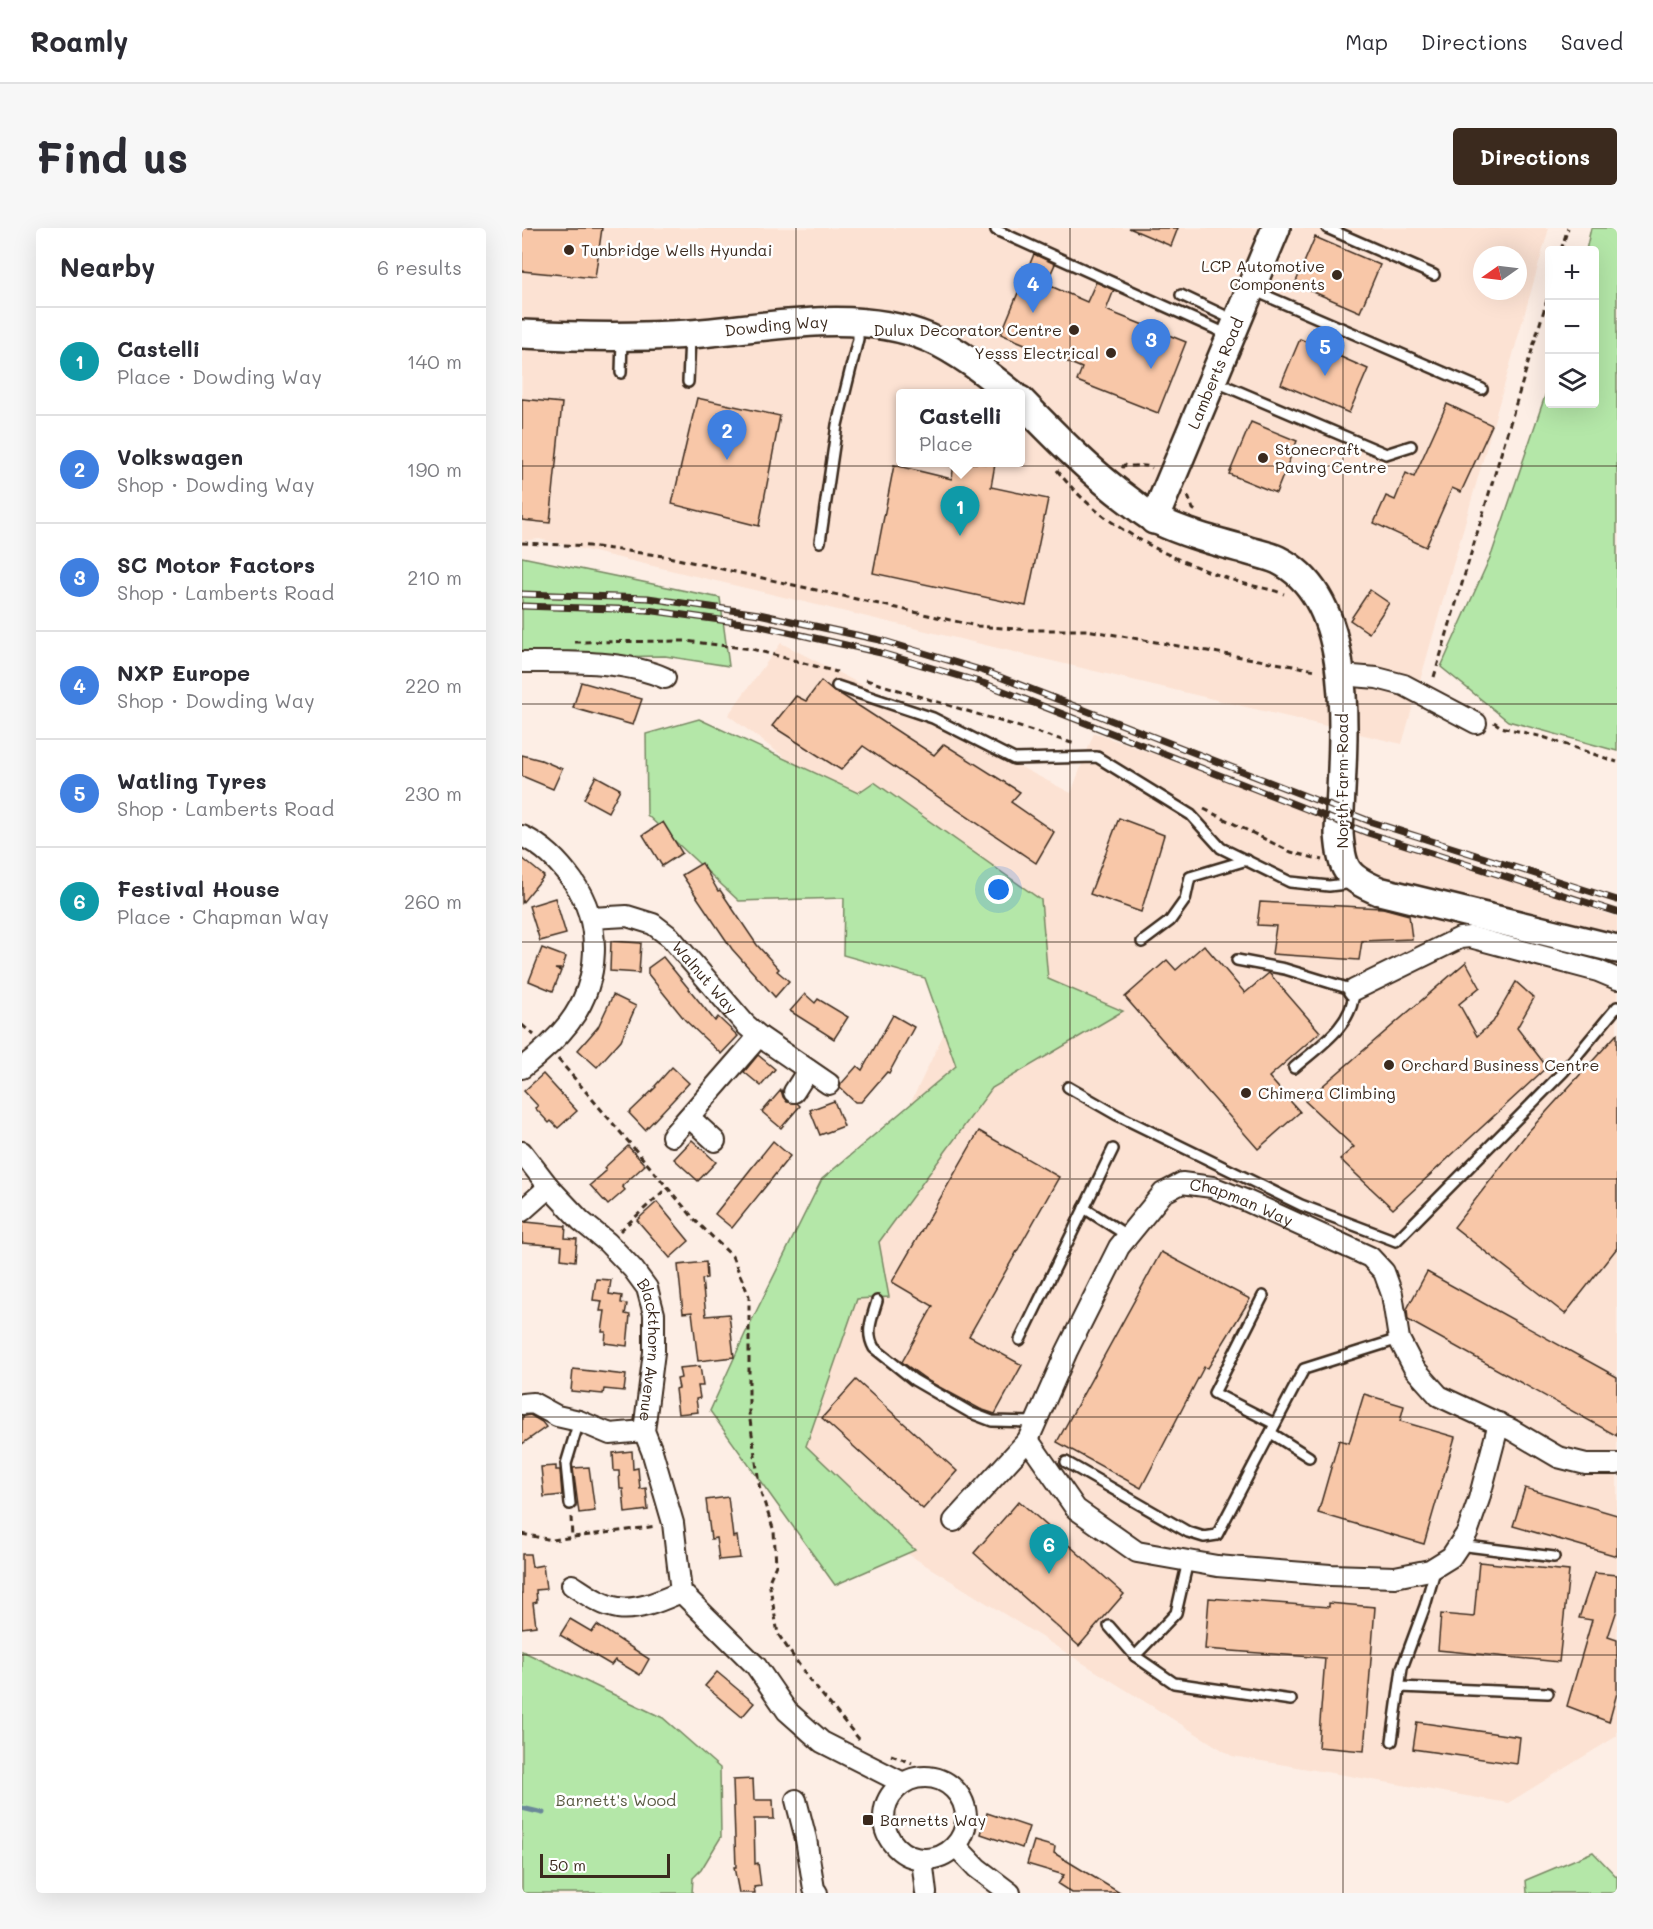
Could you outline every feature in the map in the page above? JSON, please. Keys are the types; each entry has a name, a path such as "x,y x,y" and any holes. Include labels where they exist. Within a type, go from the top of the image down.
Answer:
{"street":[{"name":"Lamberts Road","path":"1154,520 1276,228"},
{"name":"Dowding Way","path":"522,334 581,338 622,337 690,334 828,322 859,322 894,328 928,338 961,356 1006,389"},
{"path":"1025,405 1109,486 1154,520"},
{"name":"North Farm Road","path":"1154,520 1198,536 1276,559 1294,569 1312,587 1330,623 1336,644 1332,673 1342,706 1339,834 1341,854 1347,871 1358,882"},
{"path":"522,662 583,662 653,672 665,678"},
{"path":"1332,673 1377,678 1404,685 1476,723"},
{"path":"522,836 538,843 561,865 579,890 591,918 596,945 591,975 583,999 569,1023 522,1068"},
{"path":"1358,882 1379,891 1617,949"},
{"name":"Walnut Way","path":"591,918 627,916 653,924 670,937 712,987 759,1036 829,1084"},
{"path":"1354,990 1460,938 1470,937 1598,971 1617,980"},
{"path":"672,1136 759,1036"},
{"path":"794,1092 808,1070"},
{"path":"689,1117 715,1141"},
{"name":"Blackthorn Avenue","path":"522,1152 549,1187 581,1221 607,1242 633,1269 647,1288 654,1314 654,1352 644,1431 673,1523 681,1592"},
{"name":"Chapman Way","path":"954,1521 1032,1431 1067,1351 1119,1247 1163,1193 1182,1182 1212,1187 1370,1257 1384,1272 1392,1294 1399,1339 1414,1368 1439,1396 1499,1423 1558,1457 1586,1464 1612,1462"},
{"path":"522,1211 549,1187"},
{"path":"522,1404 533,1403 557,1416 579,1421 609,1434 644,1431"},
{"path":"1032,1431 1076,1509 1137,1552 1217,1566 1330,1575 1395,1577 1430,1570 1451,1557 1467,1533 1479,1499 1499,1423"},
{"path":"572,1585 596,1600 617,1608 658,1602 681,1592 756,1666 787,1711 822,1742 903,1783"},
{"path":"929,1777 942,1780 961,1798 966,1810 966,1824 956,1846 945,1854 922,1859 909,1856 898,1850 890,1840 885,1828 884,1815 887,1803 903,1783 915,1778 929,1777"},
{"path":"796,1800 806,1839 814,1889 817,1893"},
{"path":"956,1846 977,1868 1010,1893"},
{"path":"922,1859 926,1893"}],"lane":[{"path":"1328,228 1434,275"},
{"path":"996,230 1233,328"},
{"path":"1250,289 1482,389"},
{"path":"1181,295 1233,328"},
{"path":"820,542 837,425 858,339 859,322"},
{"path":"688,382 690,334"},
{"path":"621,373 622,337"},
{"path":"1211,380 1386,454 1411,446"},
{"path":"837,687 933,718 1014,759 1098,757 1191,815 1221,848 1290,882 1329,886 1358,882"},
{"path":"1142,942 1170,921 1185,900 1190,877 1246,860"},
{"path":"1237,960 1285,969 1354,990 1352,1010 1343,1024 1294,1068"},
{"path":"1068,1087 1117,1115 1300,1204 1396,1240 1564,1071 1617,1007"},
{"path":"1020,1340 1113,1149"},
{"path":"1084,1208 1128,1236"},
{"path":"1263,1296 1214,1393 1275,1424"},
{"path":"877,1301 869,1328 869,1336 874,1348 914,1380 971,1413 1032,1431"},
{"path":"1066,1462 1188,1532 1204,1537 1217,1535 1304,1369 1399,1339"},
{"path":"570,1504 566,1464 579,1421"},
{"path":"1271,1433 1309,1457"},
{"path":"1459,1545 1554,1557"},
{"path":"1135,1656 1176,1613 1188,1561"},
{"path":"1392,1742 1402,1668 1437,1566"},
{"path":"1109,1626 1135,1656 1174,1683 1291,1700"},
{"path":"1400,1687 1548,1692"}],"path":[{"path":"1562,246 1568,228"},
{"path":"1434,677 1547,300"},
{"path":"1188,492 1193,509 1203,515 1191,564 1241,583 1272,589 1287,595"},
{"path":"522,543 589,546 664,556 977,626 1029,630 1088,630 1332,673"},
{"path":"522,1025 547,1046 696,1221 732,1256 749,1296 749,1413 760,1490 774,1531 776,1565 769,1581 778,1634 808,1678 860,1740"},
{"path":"607,1242 668,1187"},
{"path":"570,1504 572,1538"},
{"path":"522,1534 552,1540 673,1523"},
{"path":"890,1754 912,1763"}],"shaded area":[{"path":"522,228 1549,228 1402,744 539,539 522,541"},
{"path":"781,643 1071,793 1094,733 1617,917 1617,1736 1508,1803 1232,1756 744,1452 999,918 728,715"}],"green space":[{"path":"1591,228 1617,228 1617,751 1508,721 1441,667 1492,553 1545,396 1545,408 1599,408 1599,246 1587,246"},
{"path":"522,557 720,598 729,666 665,656 522,658"},
{"path":"699,719 858,793 874,782 1041,900 1048,979 1123,1011 992,1088 879,1242 889,1297 857,1299 806,1446 915,1550 835,1585 710,1411 745,1334 822,1179 956,1066 925,978 843,955 844,898 739,901 647,815 646,734"},
{"name":"Barnett's Wood","path":"522,1651 663,1718 720,1768 721,1837 701,1870 693,1878 692,1893 522,1893"},
{"path":"1593,1852 1617,1877 1617,1893 1527,1893 1526,1880"}],"building":[{"name":"Tunbridge Wells Hyundai","path":"522,228 602,228 595,278 522,271"},
{"path":"1129,228 1178,228 1171,246"},
{"name":"LCP Automotive Components","path":"1315,237 1380,265 1360,312 1295,284"},
{"path":"1034,254 1055,264 1046,284 1087,302 1096,282 1114,290 1106,310 1186,342 1158,413 1077,381 1082,368 1001,334"},
{"path":"1300,339 1368,369 1349,413 1281,384"},
{"path":"697,398 780,416 759,526 672,504"},
{"path":"522,399 562,403 550,523 522,520"},
{"path":"1447,404 1492,425 1461,492 1452,488 1426,547 1374,523 1386,496 1395,500 1406,473 1414,477"},
{"name":"Stonecraft Paving Centre","path":"1251,422 1297,441 1276,493 1229,474"},
{"path":"894,465 952,479 953,467 994,467 991,487 1048,499 1026,606 873,573"},
{"path":"1370,590 1389,603 1369,633 1350,620"},
{"path":"821,681 834,692 934,755 944,744 1020,792 1011,802 1054,832 1036,863 863,746 841,770 772,726 796,696 806,701"},
{"path":"581,682 642,699 633,725 573,708"},
{"path":"522,755 562,769 553,789 522,776"},
{"path":"596,776 620,789 608,812 584,799"},
{"path":"1119,818 1164,835 1141,912 1090,894"},
{"path":"663,822 682,853 662,866 643,835"},
{"path":"522,858 544,876 522,903"},
{"path":"702,863 718,891 720,890 757,945 779,969 777,971 789,981 775,997 732,949 682,875"},
{"path":"555,898 566,934 540,941 529,906"},
{"path":"1260,902 1383,908 1409,915 1412,939 1362,941 1359,960 1272,954 1276,926 1257,925"},
{"path":"611,941 641,943 639,973 610,971"},
{"path":"1204,945 1245,993 1269,973 1320,1032 1269,1077 1300,1112 1258,1149 1125,997 1167,960 1176,970"},
{"path":"542,948 566,957 562,969 555,969 561,971 553,991 529,981"},
{"path":"663,957 715,1021 718,1017 738,1036 721,1054 685,1020 648,974 648,968"},
{"path":"1466,962 1480,987 1459,1004 1477,1036 1493,1022 1516,982 1534,998 1517,1028 1547,1067 1393,1209 1340,1159 1354,1147 1305,1101"},
{"path":"805,994 815,1003 818,999 848,1017 834,1039 790,1011"},
{"path":"613,995 636,1006 621,1040 597,1067 578,1050 598,1027"},
{"path":"893,1015 914,1027 889,1073 887,1072 861,1102 855,1102 840,1088 841,1084 857,1066 862,1070"},
{"path":"1617,1034 1617,1248 1565,1314 1454,1227 1528,1132"},
{"path":"758,1055 775,1069 761,1086 744,1072"},
{"path":"672,1067 689,1083 645,1130 629,1113 656,1087"},
{"path":"543,1074 577,1111 558,1128 551,1121 549,1123 535,1108 538,1106 524,1091"},
{"path":"781,1090 787,1102 797,1103 800,1106 781,1128 762,1112"},
{"path":"834,1101 844,1126 820,1135 810,1110"},
{"path":"979,1131 1059,1177 969,1336 1022,1365 995,1414 980,1409 930,1382 902,1362 933,1306 892,1282"},
{"path":"692,1140 716,1162 698,1181 674,1159"},
{"path":"773,1141 790,1156 732,1228 715,1214"},
{"path":"628,1146 645,1165 622,1186 625,1190 608,1205 590,1185 606,1171 604,1168"},
{"path":"657,1202 689,1241 670,1258 637,1220"},
{"path":"522,1223 566,1226 565,1238 577,1239 575,1261 561,1259 562,1246 522,1243"},
{"path":"1161,1252 1250,1299 1208,1368 1204,1367 1141,1488 1057,1442"},
{"path":"706,1262 707,1278 702,1279 706,1316 729,1314 734,1357 698,1361 692,1312 683,1313 678,1265"},
{"path":"1427,1272 1617,1377 1617,1436 1408,1320 1407,1309"},
{"path":"596,1279 611,1280 609,1294 622,1296 621,1303 627,1304 625,1314 630,1315 627,1346 605,1343 606,1332 602,1332 605,1311 600,1311 602,1301 593,1300"},
{"path":"700,1366 703,1386 698,1386 700,1398 696,1399 698,1412 678,1414 675,1389 679,1388 677,1379 681,1378 679,1368"},
{"path":"573,1369 626,1375 624,1391 604,1389 603,1394 571,1391"},
{"path":"856,1380 957,1471 923,1509 822,1418"},
{"path":"1364,1394 1404,1406 1400,1421 1455,1437 1424,1544 1318,1513 1339,1440 1349,1443"},
{"path":"530,1415 546,1427 522,1444 522,1417"},
{"path":"632,1451 633,1469 638,1468 640,1489 646,1488 648,1510 625,1513 623,1489 620,1489 619,1471 614,1471 613,1453"},
{"path":"556,1466 556,1470 560,1470 562,1495 544,1497 541,1467"},
{"path":"589,1467 595,1511 579,1513 573,1468"},
{"path":"1525,1488 1617,1515 1617,1556 1513,1526"},
{"path":"728,1497 733,1537 737,1536 740,1558 719,1560 716,1538 711,1539 706,1500"},
{"path":"1019,1501 1124,1594 1079,1646 974,1553"},
{"path":"522,1554 530,1554 532,1567 543,1565 546,1589 536,1590 537,1602 533,1603 536,1626 522,1628"},
{"path":"1479,1562 1569,1571 1559,1662 1438,1650 1441,1614 1474,1617"},
{"path":"1594,1573 1617,1575 1617,1610 1608,1637 1617,1640 1617,1693 1609,1722 1567,1706 1592,1620 1579,1618"},
{"path":"1209,1598 1329,1607 1329,1603 1375,1607 1364,1751 1318,1747 1325,1658 1205,1649"},
{"path":"570,1619 592,1632 597,1625 649,1659 640,1675 615,1660 611,1665 560,1635"},
{"path":"717,1672 754,1703 742,1717 705,1686"},
{"path":"1417,1722 1520,1737 1517,1764 1413,1749"},
{"path":"753,1779 754,1800 773,1800 774,1819 754,1819 755,1864 758,1863 761,1886 754,1887 755,1893 739,1893 734,1867 736,1867 733,1780"},
{"path":"987,1813 1029,1827 1022,1848 981,1834"},
{"path":"1034,1841 1055,1847 1054,1853 1120,1893 1072,1893 1058,1884 1064,1875 1027,1864"}],"waterway":[{"path":"522,1808 543,1813"}],"railway":[{"path":"522,594 648,598 759,614 884,641 987,672 1372,822 1617,900"},
{"path":"522,606 647,610 757,625 881,653 983,683 1368,833 1617,912"}],"place":[{"name":"Tunbridge Wells Hyundai","path":"569,250"},
{"name":"LCP Automotive Components","path":"1337,275"},
{"name":"NXP Europe","path":"1033,313"},
{"name":"Dulux Decorator Centre","path":"1074,330"},
{"name":"Yesss Electrical","path":"1111,353"},
{"name":"SC Motor Factors","path":"1151,369"},
{"name":"Watling Tyres","path":"1325,376"},
{"name":"Stonecraft Paving Centre","path":"1263,458"},
{"name":"Volkswagen","path":"727,460"},
{"name":"Castelli","path":"960,536"},
{"name":"Orchard Business Centre","path":"1389,1065"},
{"name":"Chimera Climbing","path":"1246,1093"},
{"name":"Festival House","path":"1049,1574"},
{"name":"Barnetts Way","path":"868,1820"}]}
